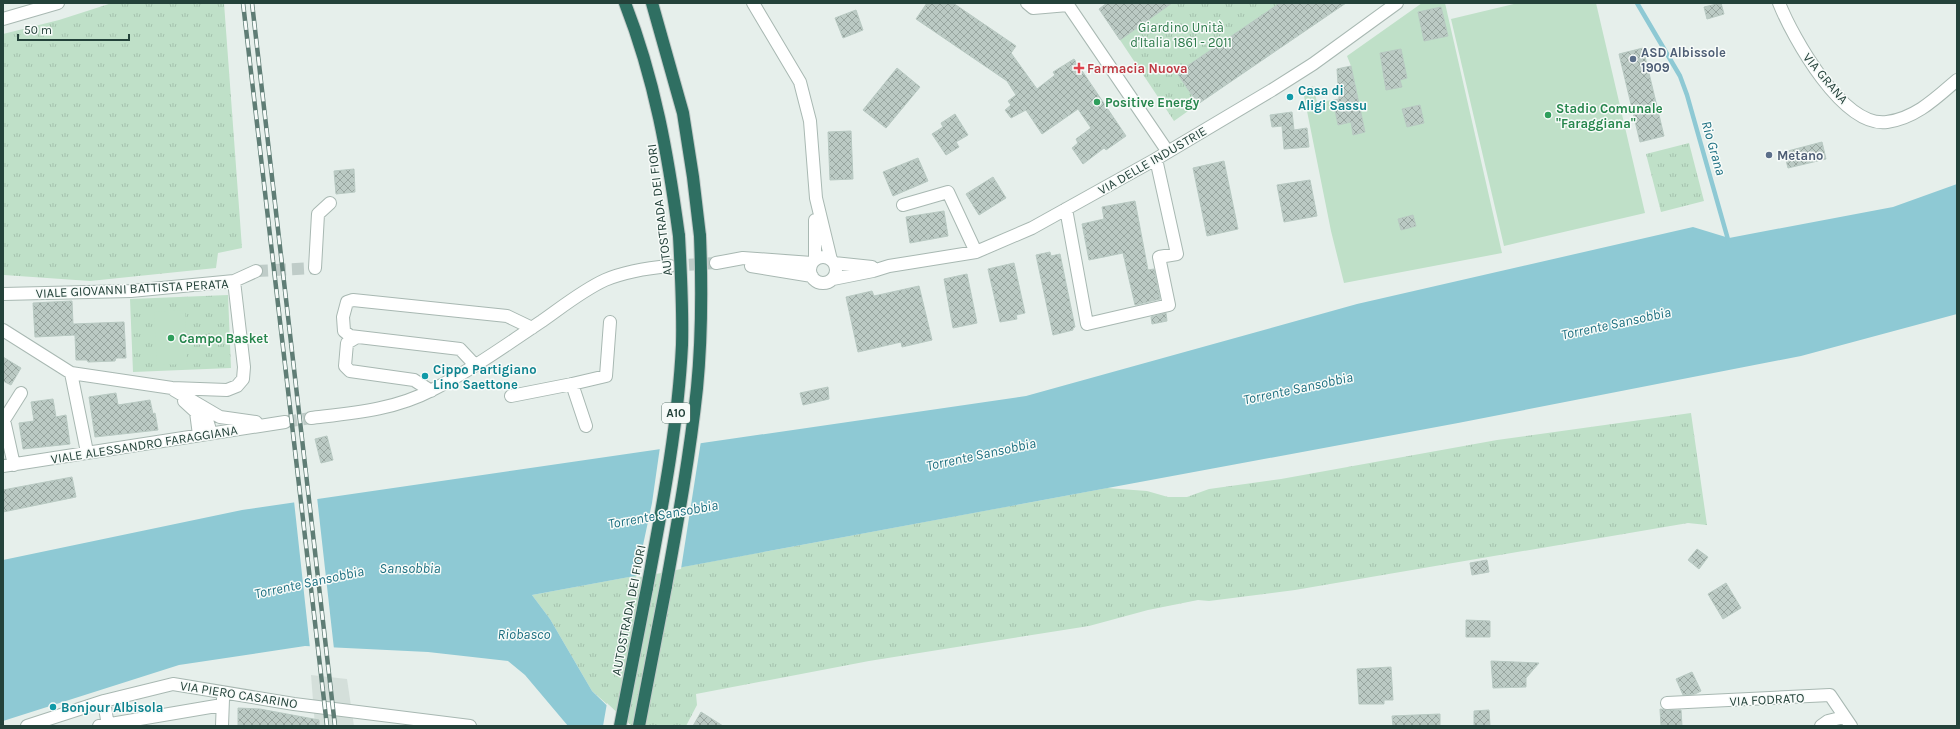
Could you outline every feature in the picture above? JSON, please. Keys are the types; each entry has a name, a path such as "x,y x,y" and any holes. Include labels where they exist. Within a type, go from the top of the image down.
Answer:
{"highway":[{"name":"AUTOSTRADA DEI FIORI","path":"620,726 660,514 679,390 683,303 679,236 664,131 648,71 625,3"},
{"name":"A10","path":"639,726 666,586 692,427 700,344 700,236 693,177 683,113 663,37 652,3"}],"street":[{"path":"3,19 58,3"},
{"path":"721,262 743,258 813,267 816,198 810,121 800,82 753,3"},
{"path":"1026,3 1033,8 1069,4 1168,152"},
{"name":"VIA DELLE INDUSTRIE","path":"884,267 873,271 833,279 826,283 822,283 814,279 813,267 823,258 832,262 862,267 884,267 976,252 1032,228 1168,152 1313,64 1397,3"},
{"name":"VIA GRANA","path":"1780,3 1788,26 1807,60 1840,99 1866,119 1875,122 1886,122 1915,113 1930,104 1957,80"},
{"path":"1066,209 1087,324 1169,304 1159,257 1176,254 1156,159"},
{"path":"903,205 948,192 976,252"},
{"path":"816,198 832,262 836,271 833,279"},
{"path":"315,268 318,214 330,203"},
{"path":"311,418 370,411 399,404 431,391 475,365 604,280 630,271 670,266"},
{"path":"234,281 256,272"},
{"name":"VIALE GIOVANNI BATTISTA PERATA","path":"3,294 131,291 234,281 244,367 242,378 237,386 227,390 172,388 71,373 3,330"},
{"path":"475,365 460,349 350,336 344,331 343,317 348,302 353,300 508,316 532,328"},
{"path":"511,396 606,376 610,322"},
{"path":"357,337 347,343 345,366 350,371 414,380 431,391"},
{"path":"71,373 87,452"},
{"path":"572,384 586,426"},
{"path":"172,388 196,412 205,434"},
{"name":"VIALE GIOVANNI BATTISTA PERATA","path":"172,388 220,417 269,424"},
{"path":"8,466 3,420 21,393"},
{"path":"203,407 205,434"},
{"name":"VIALE ALESSANDRO FARAGGIANA","path":"8,466 87,452 285,422"},
{"name":"VIA PIERO CASARINO","path":"27,726 104,701 173,684 313,706 470,726"},
{"path":"222,726 223,691"},
{"name":"VIA FODRATO","path":"1667,703 1830,696 1847,722"},
{"path":"104,701 105,725"},
{"name":"VIA PIERO CASARINO","path":"105,725 222,705"},
{"path":"1821,726 1828,721 1847,722"}],"shaded area":[{"path":"311,675 347,679 354,726 315,726"}],"green space":[{"path":"112,3 224,3 242,248 218,253 216,268 90,281 4,275 3,34 59,20"},
{"name":"Giardino Unità d'Italia 1861 - 2011","path":"1172,3 1280,3 1177,73 1198,104 1174,121 1120,40"},
{"path":"1422,3 1445,3 1502,253 1344,283 1331,231 1303,91 1313,86 1317,102 1333,100 1338,125 1351,122 1353,135 1365,132 1351,66 1347,56"},
{"name":"Stadio Comunale \"Faraggiana\"","path":"1518,3 1596,3 1645,213 1504,246 1451,19"},
{"path":"1689,143 1704,201 1661,212 1646,154"},
{"path":"228,295 231,368 133,372 130,299"},
{"name":"Campo Basket","path":"185,310 187,364 157,365 154,312"},
{"path":"1691,413 1707,525 1688,523 1295,590 1209,601 1198,600 1148,610 1089,626 869,661 696,694 697,705 686,726 632,726 592,691 550,619 532,595 1107,488 1147,491 1168,497 1187,497 1209,489 1281,479 1497,440"}],"water":[{"name":"Sansobbia","path":"1957,184 1957,314 1801,356 1458,423 532,595 550,619 592,691 628,726 568,726 525,675 508,661 428,652 305,646 179,665 3,721 3,560 242,510 1026,396 1357,304 1693,227 1729,238 1893,207"}],"pier":[{"path":"701,441 681,569 636,578 652,503 660,447"},
{"path":"317,497 334,649 310,648 294,501"},
{"path":"607,703 630,725 630,726 603,726"}],"building":[{"path":"927,3 953,3 1016,46 1011,53 1037,89 1055,75 1053,72 1074,59 1126,136 1106,150 1104,148 1083,164 1072,148 1078,143 1076,139 1091,128 1078,109 1042,134 1026,110 1011,118 1005,110 1011,105 1008,101 1016,95 1007,81 916,19"},
{"path":"1107,3 1172,3 1120,40 1099,9"},
{"path":"1280,3 1346,3 1198,104 1177,73"},
{"path":"1721,3 1724,14 1707,19 1704,7"},
{"path":"1441,7 1448,36 1424,41 1418,12"},
{"path":"856,10 863,30 843,38 835,18"},
{"path":"1643,48 1664,136 1640,142 1619,54"},
{"path":"1401,49 1407,78 1400,80 1402,87 1386,90 1380,53"},
{"path":"1351,66 1365,132 1353,135 1351,122 1338,125 1333,100 1339,99 1337,69"},
{"path":"897,68 920,87 886,128 863,110"},
{"path":"1420,105 1424,123 1407,127 1402,109"},
{"path":"1292,112 1294,130 1307,128 1309,147 1284,149 1282,126 1272,127 1270,115"},
{"path":"955,114 968,135 956,142 959,147 946,155 932,134 943,127 941,123"},
{"path":"851,131 853,179 830,180 828,132"},
{"path":"1822,142 1826,159 1788,168 1784,152"},
{"path":"918,158 928,181 893,196 883,172"},
{"path":"1224,161 1238,229 1207,236 1193,168"},
{"path":"354,169 355,192 336,194 334,171"},
{"path":"993,177 1006,198 979,215 966,194"},
{"path":"1310,180 1317,216 1284,222 1277,185"},
{"path":"1135,201 1148,270 1154,269 1160,299 1135,305 1123,253 1089,260 1082,224 1104,219 1102,207"},
{"path":"944,211 948,236 910,243 906,217"},
{"path":"1413,215 1416,226 1401,230 1398,219"},
{"path":"1050,252 1051,256 1060,254 1075,327 1073,330 1053,335 1036,255"},
{"path":"1014,263 1025,313 1016,315 1017,319 1000,322 988,269"},
{"path":"967,274 977,323 953,328 944,279"},
{"path":"919,286 932,340 902,347 901,342 858,352 846,297 872,291 874,296"},
{"path":"72,301 73,324 124,322 126,358 116,358 115,361 88,362 87,360 76,360 75,335 35,337 33,303"},
{"path":"1166,313 1167,321 1152,324 1151,317"},
{"path":"3,357 21,368 11,385 3,381"},
{"path":"828,387 829,399 803,405 800,393"},
{"path":"116,393 118,405 150,400 153,414 155,413 158,430 95,437 89,397"},
{"path":"53,399 56,417 66,415 70,444 23,449 19,423 34,421 31,402"},
{"path":"327,436 333,460 321,463 315,439"},
{"path":"72,477 76,497 3,512 3,490"},
{"path":"1697,549 1708,557 1699,569 1688,560"},
{"path":"1487,560 1489,572 1472,575 1470,563"},
{"path":"1726,583 1741,608 1723,619 1708,594"},
{"path":"1466,620 1490,621 1490,637 1466,637"},
{"path":"1491,661 1539,663 1526,678 1526,687 1493,688"},
{"path":"1391,667 1393,700 1384,700 1384,704 1359,704 1357,669"},
{"path":"1692,672 1701,691 1695,694 1683,695 1676,679"},
{"path":"238,708 260,709 319,720 319,726 238,726"},
{"path":"1660,709 1681,710 1682,726 1661,726"},
{"path":"1489,710 1490,726 1474,726 1474,711"},
{"path":"701,712 723,726 693,726"},
{"path":"1440,714 1440,726 1393,726 1392,716"}],"waterway":[{"name":"Rio Grana","path":"1637,3 1680,76 1687,95 1729,243"}],"tunnel":[{"path":"671,266 716,263"},
{"path":"256,271 315,268"},
{"path":"285,422 311,418"}],"railway":[{"path":"243,3 327,726"},
{"path":"252,3 335,726"}],"place":[{"name":"ASD Albissole 1909","path":"1633,59"},
{"name":"Farmacia Nuova","path":"1079,68"},
{"name":"Casa di Aligi Sassu","path":"1290,97"},
{"name":"Positive Energy","path":"1097,102"},
{"name":"Stadio Comunale \"Faraggiana\"","path":"1548,115"},
{"name":"Metano","path":"1769,155"},
{"name":"Campo Basket","path":"171,338"},
{"name":"Cippo Partigiano Lino Saettone","path":"425,376"},
{"name":"Bonjour Albisola","path":"53,707"}],"water label":[{"name":"Torrente Sansobbia","path":"1616,323"},
{"name":"Torrente Sansobbia","path":"1298,388"},
{"name":"Torrente Sansobbia","path":"981,454"},
{"name":"Torrente Sansobbia","path":"663,514"},
{"name":"Torrente Sansobbia","path":"309,582"},
{"name":"Riobasco","path":"524,634"}]}
